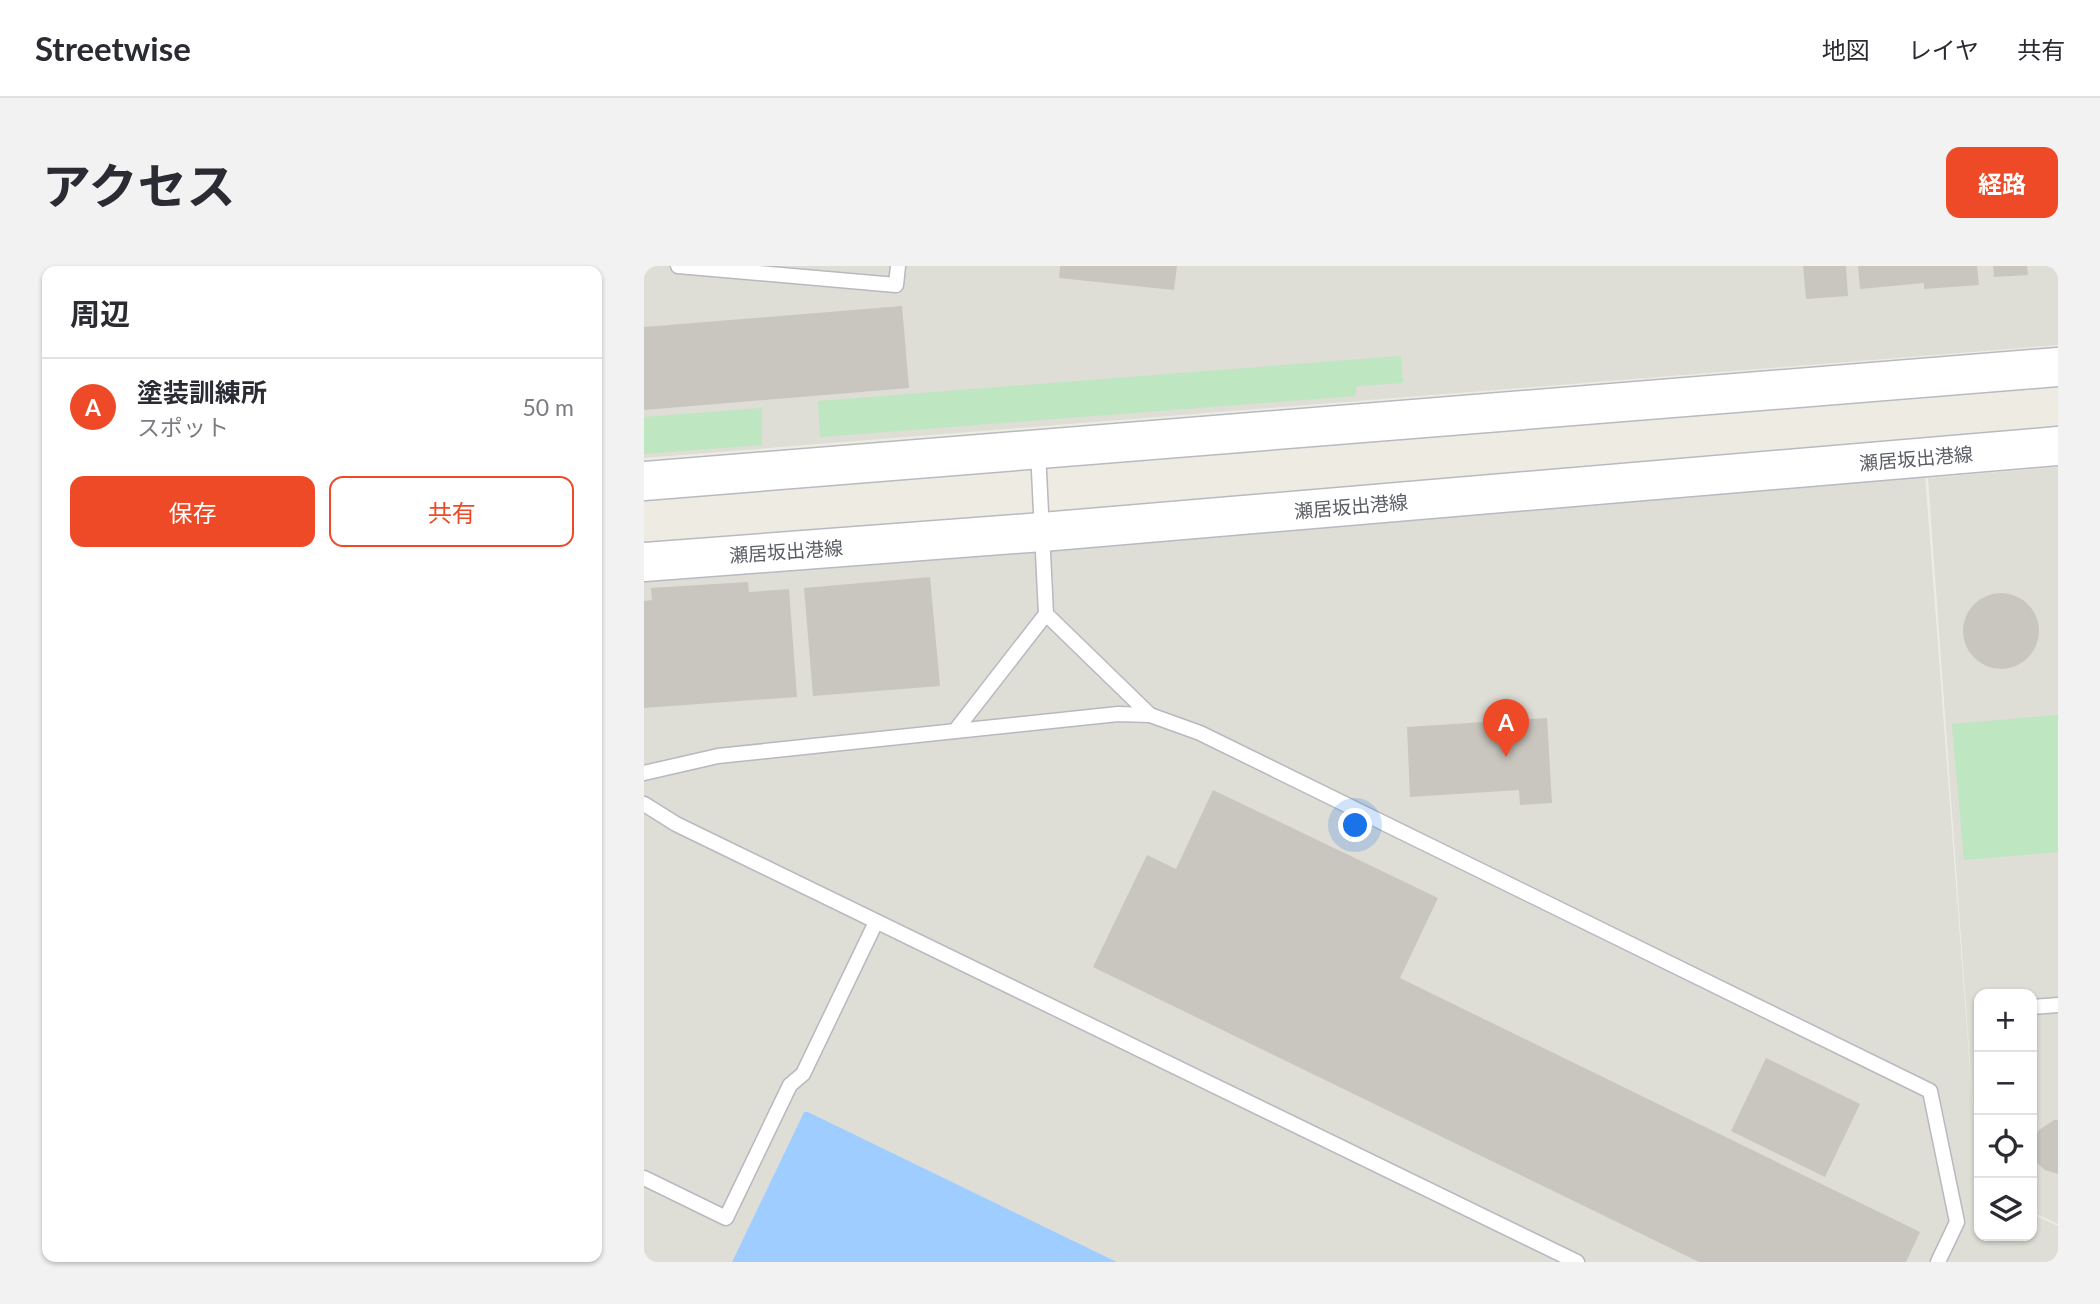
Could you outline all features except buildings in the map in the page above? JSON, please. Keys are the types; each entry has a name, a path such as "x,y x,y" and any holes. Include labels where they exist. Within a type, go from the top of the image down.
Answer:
{"main road":[{"path":"644,481 2058,367"},
{"name":"瀬居坂出港線","path":"644,562 1042,532 2058,446"}],"lane":[{"path":"678,266 896,285 898,266"},
{"path":"955,731 1046,614 1038,449"},
{"path":"1046,614 1150,715"},
{"path":"644,772 718,756 1118,714 1150,715 1200,733 1930,1091 1957,1222 1938,1262"},
{"path":"644,804 676,824 1577,1262"},
{"path":"644,1178 726,1218 790,1085 803,1073 876,922"},
{"path":"2037,1007 2058,1005"}],"shaded area":[{"path":"644,266 2058,266 2058,345 644,458"},
{"path":"2058,467 2058,1224 2037,1214 2037,989 1974,989 1974,1118 1928,478"},
{"path":"1925,474 1974,1123 1974,1241 2037,1241 2037,1216 2058,1226 2058,1262 1117,1262 804,1112 732,1262 644,1262 644,574"}],"green space":[{"path":"1401,356 1403,383 1357,386 1355,396 820,437 818,401"},
{"path":"762,408 762,445 644,454 644,417"},
{"path":"2058,715 2058,852 1964,860 1952,724"}],"water":[{"path":"804,1112 808,1112 1117,1262 732,1262"}],"place":[{"name":"塗装訓練所","path":"1506,757"}]}
